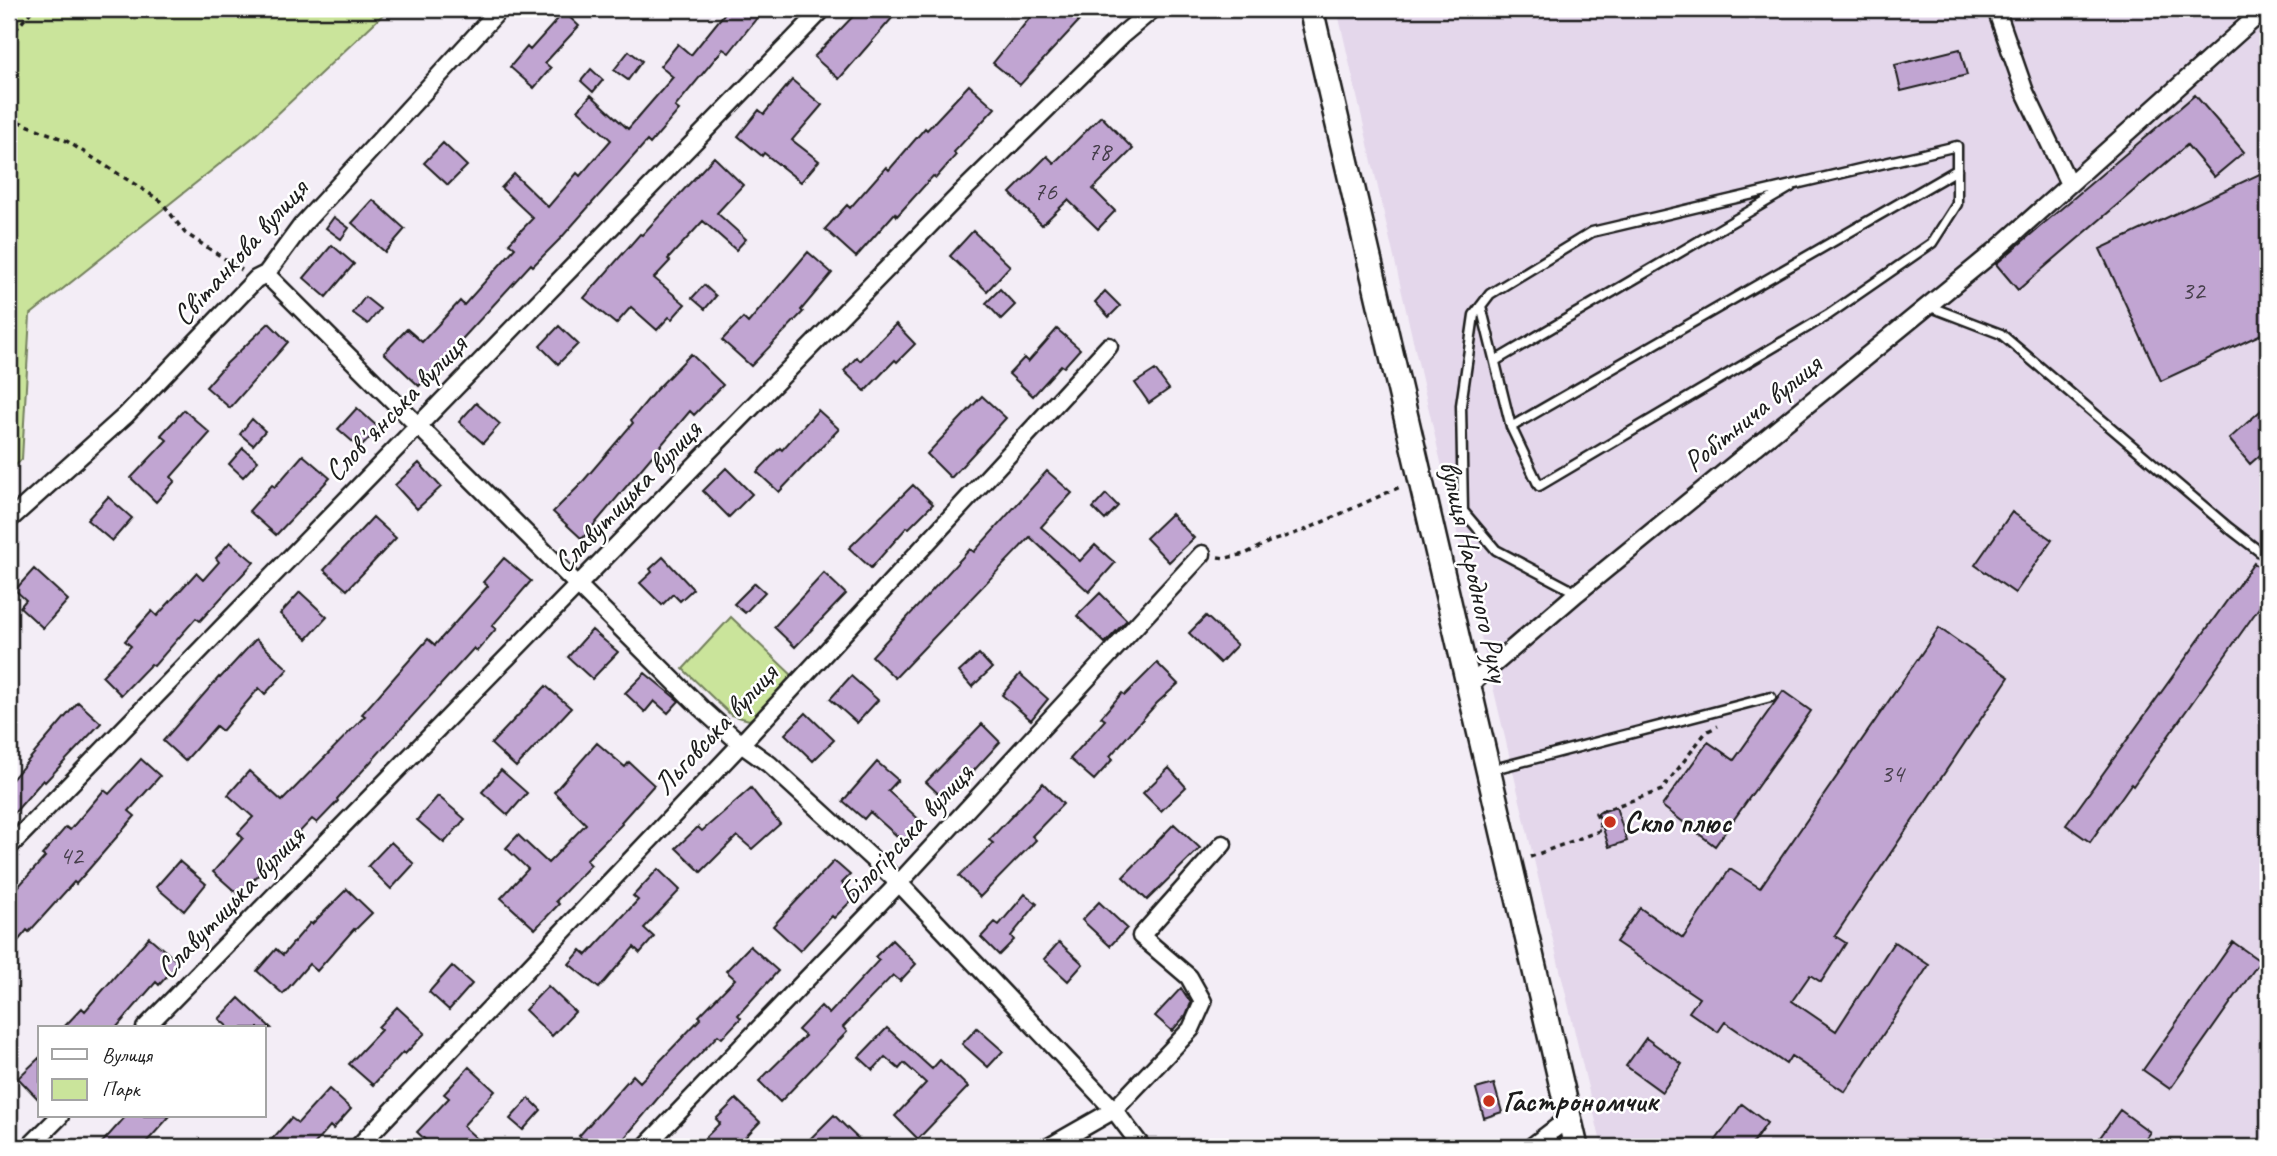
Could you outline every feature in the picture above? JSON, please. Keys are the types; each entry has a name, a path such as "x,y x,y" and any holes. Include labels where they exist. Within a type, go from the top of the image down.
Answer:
{"main road":[{"name":"вулиця Народного Руху","path":"1311,9 1576,1147"}],"street":[{"name":"Світанкова вулиця","path":"9,520 126,415 261,276 302,225 500,9"},
{"name":"Словʼянська вулиця","path":"9,847 823,9"},
{"name":"Славутицька вулиця","path":"147,1026 961,192 1122,35 1153,9"},
{"path":"1996,9 2025,92 2069,184"},
{"name":"Робітнича вулиця","path":"1470,685 1577,593 1995,251 2265,9"},
{"path":"261,276 418,424 741,744 769,764 899,883 1114,1110 1142,1147"},
{"name":"Льговська вулиця","path":"358,1147 741,744 1110,346"},
{"name":"Білогірська вулиця","path":"645,1147 899,883 1202,554"},
{"path":"1049,1147 1114,1110 1191,1029 1203,1002 1189,977 1141,936 1223,844"},
{"path":"29,1147 58,1118"},
{"path":"1531,1147 1569,1118"}],"lane":[{"path":"1481,306 1511,427 1539,486 1828,315 1932,243 1957,204 1958,146 1592,232 1490,294 1474,315 1461,405 1463,511 1496,550 1577,593"},
{"path":"1511,427 1957,170"},
{"path":"1494,361 1798,182"},
{"path":"1928,306 2001,334 2268,558"},
{"path":"1489,770 1771,697"}],"path":[{"path":"9,38 33,9"},
{"path":"9,118 65,139 160,201 185,233 261,276"},
{"path":"1202,554 1226,558 1245,554 1269,541 1305,530 1421,477"},
{"path":"1511,864 1602,830 1596,813 1662,790 1706,732 1728,720"}],"shaded area":[{"path":"1337,9 2268,9 2268,1147 1602,1147 1475,611"}],"green space":[{"path":"9,9 389,9 251,139 30,315 22,459 9,472"},
{"path":"731,617 795,678 772,703 749,720 731,715 683,669"}],"building":[{"path":"728,9 764,9 729,53 723,49 675,107 679,110 650,144 647,141 561,238 533,266 531,264 419,386 384,353 407,329 422,342 460,301 464,305 515,248 509,243 533,218 501,188 514,174 548,207 577,173 580,176 611,140 578,110 591,95 628,129 673,77 660,66 678,44 691,55"},
{"path":"860,9 900,9 839,79 814,57"},
{"path":"1037,9 1066,9 1079,21 1020,85 993,63"},
{"path":"564,12 579,26 545,63 551,68 534,88 510,67 527,47 530,50"},
{"path":"1960,49 1967,75 1901,91 1895,65"},
{"path":"629,51 642,61 628,80 614,70"},
{"path":"591,69 603,80 593,92 581,81"},
{"path":"792,80 822,105 792,140 819,161 801,182 738,136 759,110 764,114"},
{"path":"969,85 995,108 954,152 956,155 936,178 933,176 897,216 895,213 856,257 825,229 847,205 850,208 886,167 889,170 925,128 927,130"},
{"path":"2195,95 2244,152 2214,177 2187,145 2018,290 1996,264"},
{"path":"1101,116 1133,149 1093,189 1115,211 1098,229 1068,200 1042,225 1010,193 1047,156 1054,163"},
{"path":"443,143 467,166 448,185 424,163"},
{"path":"714,157 743,185 717,213 746,239 736,250 703,221 654,278 685,304 672,319 669,317 657,330 631,307 616,324 584,298 640,234 642,235"},
{"path":"2268,170 2268,331 2161,381 2100,249"},
{"path":"373,200 405,229 385,252 352,223"},
{"path":"334,217 349,228 341,239 326,228"},
{"path":"973,231 1010,266 987,291 950,256"},
{"path":"332,245 354,264 326,297 304,278"},
{"path":"808,252 832,273 801,310 803,312 751,366 722,340 743,318 748,323"},
{"path":"704,285 716,296 705,309 692,298"},
{"path":"1000,289 1015,305 1001,319 986,303"},
{"path":"1105,291 1120,306 1109,317 1095,302"},
{"path":"365,297 380,309 368,324 353,313"},
{"path":"269,323 288,342 230,408 206,387"},
{"path":"896,324 915,344 865,391 844,371 857,357 860,361"},
{"path":"559,326 578,344 558,364 540,346"},
{"path":"1057,329 1080,349 1064,367 1061,365 1033,396 1009,374 1024,358 1028,362"},
{"path":"691,354 723,385 694,415 690,411 582,539 553,512 633,423 631,420 655,391"},
{"path":"1155,370 1169,389 1149,403 1135,383"},
{"path":"982,396 1006,418 951,478 927,454"},
{"path":"476,403 500,424 483,443 459,422"},
{"path":"2268,404 2268,448 2250,464 2229,439"},
{"path":"357,408 379,428 360,448 338,429"},
{"path":"184,410 210,433 171,477 175,481 156,502 131,478 167,440 161,435"},
{"path":"818,410 839,429 779,492 757,472 780,448 782,450"},
{"path":"252,419 265,431 253,445 240,434"},
{"path":"243,448 258,461 243,477 229,464"},
{"path":"303,455 330,478 276,535 249,511"},
{"path":"419,463 441,487 417,509 395,485"},
{"path":"726,468 752,494 729,517 703,491"},
{"path":"1047,471 1072,493 1041,527 1080,561 1095,545 1115,563 1089,592 1030,537 895,678 872,656 970,549 974,552"},
{"path":"913,485 933,504 907,527 871,568 849,548"},
{"path":"1106,494 1118,506 1105,520 1093,508"},
{"path":"108,497 132,518 112,541 87,520"},
{"path":"2012,512 2052,540 2015,593 1975,565"},
{"path":"1171,514 1194,538 1169,562 1146,538"},
{"path":"373,517 396,538 347,590 324,570"},
{"path":"230,542 254,562 200,621 196,618 154,666 151,664 121,695 102,676 131,646 125,641 152,611 157,616 196,573 203,580 219,562 216,558"},
{"path":"663,557 693,589 680,601 673,594 662,605 640,583"},
{"path":"504,558 531,581 492,626 496,629 477,651 474,648 317,823 312,819 239,895 213,872 243,838 238,833 253,817 228,795 249,771 282,801 365,716 362,714 428,639 435,645 488,586 483,582"},
{"path":"2254,563 2268,573 2268,595 2133,786 2131,784 2090,842 2066,825"},
{"path":"34,569 68,600 43,628 20,607 26,600 15,590"},
{"path":"824,573 846,594 795,647 774,627"},
{"path":"755,583 765,592 745,613 734,604"},
{"path":"300,592 327,617 307,639 280,614"},
{"path":"1100,593 1127,620 1105,643 1077,616"},
{"path":"1206,616 1237,645 1220,663 1189,633"},
{"path":"1939,628 2009,677 1835,936 1846,943 1821,982 1810,975 1792,1001 1836,1031 1894,942 1929,965 1845,1092 1791,1056 1786,1064 1725,1022 1718,1032 1689,1012 1699,998 1616,942 1640,908 1683,938 1730,869 1760,888"},
{"path":"592,630 618,652 592,679 568,657"},
{"path":"256,639 288,669 265,694 259,688 222,731 216,726 185,761 163,741"},
{"path":"979,654 992,668 972,687 959,672"},
{"path":"1157,663 1178,684 1157,703 1110,756 1113,759 1094,780 1070,759 1105,720 1101,717 1122,693 1125,695"},
{"path":"645,673 679,701 668,713 654,701 645,712 625,693"},
{"path":"1020,674 1048,699 1031,720 1002,695"},
{"path":"851,676 878,700 857,723 830,699"},
{"path":"546,686 571,708 516,767 491,744"},
{"path":"1783,691 1811,711 1715,846 1662,806 1708,742 1734,760"},
{"path":"78,702 101,723 45,782 43,780 9,819 9,783"},
{"path":"806,713 834,740 813,761 785,734"},
{"path":"982,724 1000,742 946,801 926,782"},
{"path":"597,743 625,767 629,762 654,785 622,824 586,860 591,865 556,901 559,904 535,929 501,898 528,869 506,848 518,835 548,863 586,824 554,792"},
{"path":"141,759 160,776 129,811 135,816 76,884 74,882 9,952 9,897 45,857 42,855 66,827 70,830 104,790 109,794"},
{"path":"877,762 898,780 888,791 924,824 906,844 870,812 864,819 843,801"},
{"path":"1169,768 1186,787 1161,811 1143,793"},
{"path":"501,770 527,793 508,815 482,792"},
{"path":"1043,783 1063,804 1032,836 1036,840 980,897 959,876 993,843 989,840"},
{"path":"751,788 780,824 752,849 737,836 701,872 676,848 698,827 702,831"},
{"path":"438,796 465,819 444,843 417,820"},
{"name":"Скло плюс","path":"1616,807 1627,841 1609,847 1598,813"},
{"path":"1174,824 1200,848 1147,900 1123,877"},
{"path":"391,842 414,864 391,889 368,866"},
{"path":"179,861 206,884 184,911 156,887"},
{"path":"834,861 850,875 842,883 856,896 834,918 832,916 800,951 773,926"},
{"path":"658,869 680,890 644,928 654,937 640,953 634,947 599,988 569,964 581,950 587,955 638,900 633,896"},
{"path":"347,889 372,913 317,971 309,964 283,994 257,971 276,949 283,955 310,923"},
{"path":"1025,894 1037,904 1011,936 1014,940 999,955 981,937 995,922 999,925"},
{"path":"1099,902 1127,928 1110,946 1082,920"},
{"path":"149,937 179,963 159,985 156,982 118,1026 65,1026 82,1008 85,1011"},
{"path":"892,940 916,964 900,981 893,975 843,1027 847,1032 780,1102 759,1081 805,1036 798,1030 821,1006 829,1014 879,960 875,957"},
{"path":"1059,942 1083,964 1068,981 1044,959"},
{"path":"2233,942 2260,961 2170,1089 2143,1070"},
{"path":"750,946 778,971 738,1015 741,1018 722,1038 718,1035 658,1098 617,1147 592,1147 579,1136 633,1075 640,1082 701,1018 699,1016 735,979 726,971"},
{"path":"452,966 472,984 449,1010 429,992"},
{"path":"548,986 575,1012 552,1036 525,1010"},
{"path":"1181,988 1191,1003 1186,1015 1172,1031 1155,1016"},
{"path":"239,998 271,1028 227,1026 219,1019"},
{"path":"397,1007 425,1033 405,1054 403,1052 373,1085 349,1064 381,1030 378,1027"},
{"path":"887,1028 932,1069 940,1060 968,1087 918,1139 895,1116 926,1083 904,1063 899,1069 885,1057 873,1070 859,1057"},
{"path":"977,1028 1003,1051 988,1067 962,1044"},
{"path":"1646,1038 1682,1064 1662,1092 1626,1066"},
{"path":"38,1059 38,1099 18,1078"},
{"path":"469,1067 495,1091 463,1126 486,1147 433,1147 417,1132 449,1098 444,1094"},
{"name":"Гастрономчик","path":"1494,1084 1502,1112 1484,1118 1476,1089"},
{"path":"329,1089 351,1109 333,1129 330,1126 312,1147 265,1147 291,1118 298,1123"},
{"path":"529,1098 541,1110 523,1130 510,1119"},
{"path":"736,1099 760,1122 736,1147 696,1147 720,1123 716,1119"},
{"path":"1742,1104 1767,1123 1750,1147 1711,1147"},
{"path":"2120,1110 2150,1132 2139,1147 2093,1147"},
{"path":"834,1115 845,1126 867,1147 802,1147"},
{"path":"124,1118 168,1118 142,1147 98,1147"}],"place":[{"name":"Скло плюс","path":"1610,822"},
{"name":"Гастрономчик","path":"1489,1101"}]}
